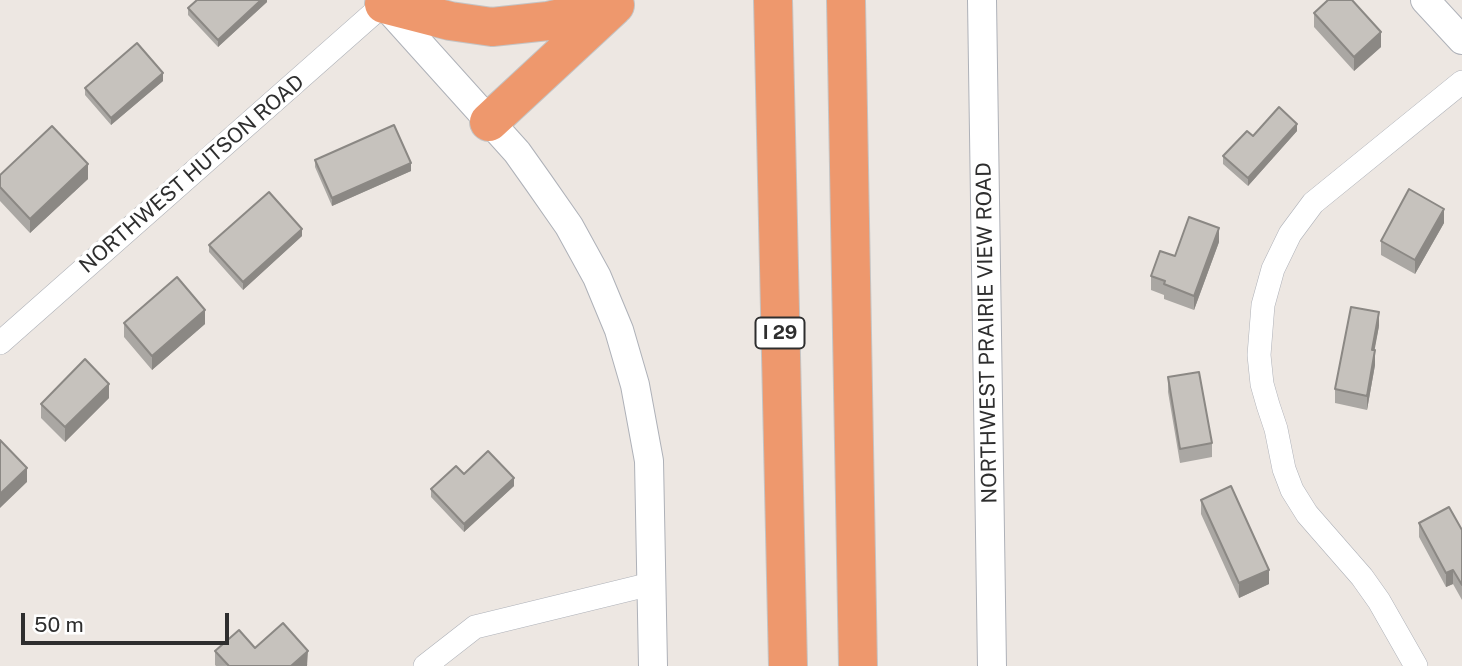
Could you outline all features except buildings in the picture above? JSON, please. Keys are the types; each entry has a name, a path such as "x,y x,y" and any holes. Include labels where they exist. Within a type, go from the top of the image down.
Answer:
{"highway":[{"name":"I 29","path":"773,0 788,666"},
{"path":"846,0 858,666"},
{"path":"382,2 450,21 492,27 548,21 617,2"},
{"path":"489,122 617,2"}],"street":[{"name":"NORTHWEST PRAIRIE VIEW ROAD","path":"982,0 992,666"},
{"path":"1425,0 1462,40"},
{"path":"382,2 516,152 569,226 597,277 619,330 635,385 649,461 653,666"},
{"name":"NORTHWEST HUTSON ROAD","path":"0,343 382,2"},
{"path":"1416,666 1379,600 1307,514 1292,491 1262,384 1259,355 1263,305 1273,269 1290,234 1313,204 1462,82"},
{"path":"425,666 475,627 651,584"}]}
